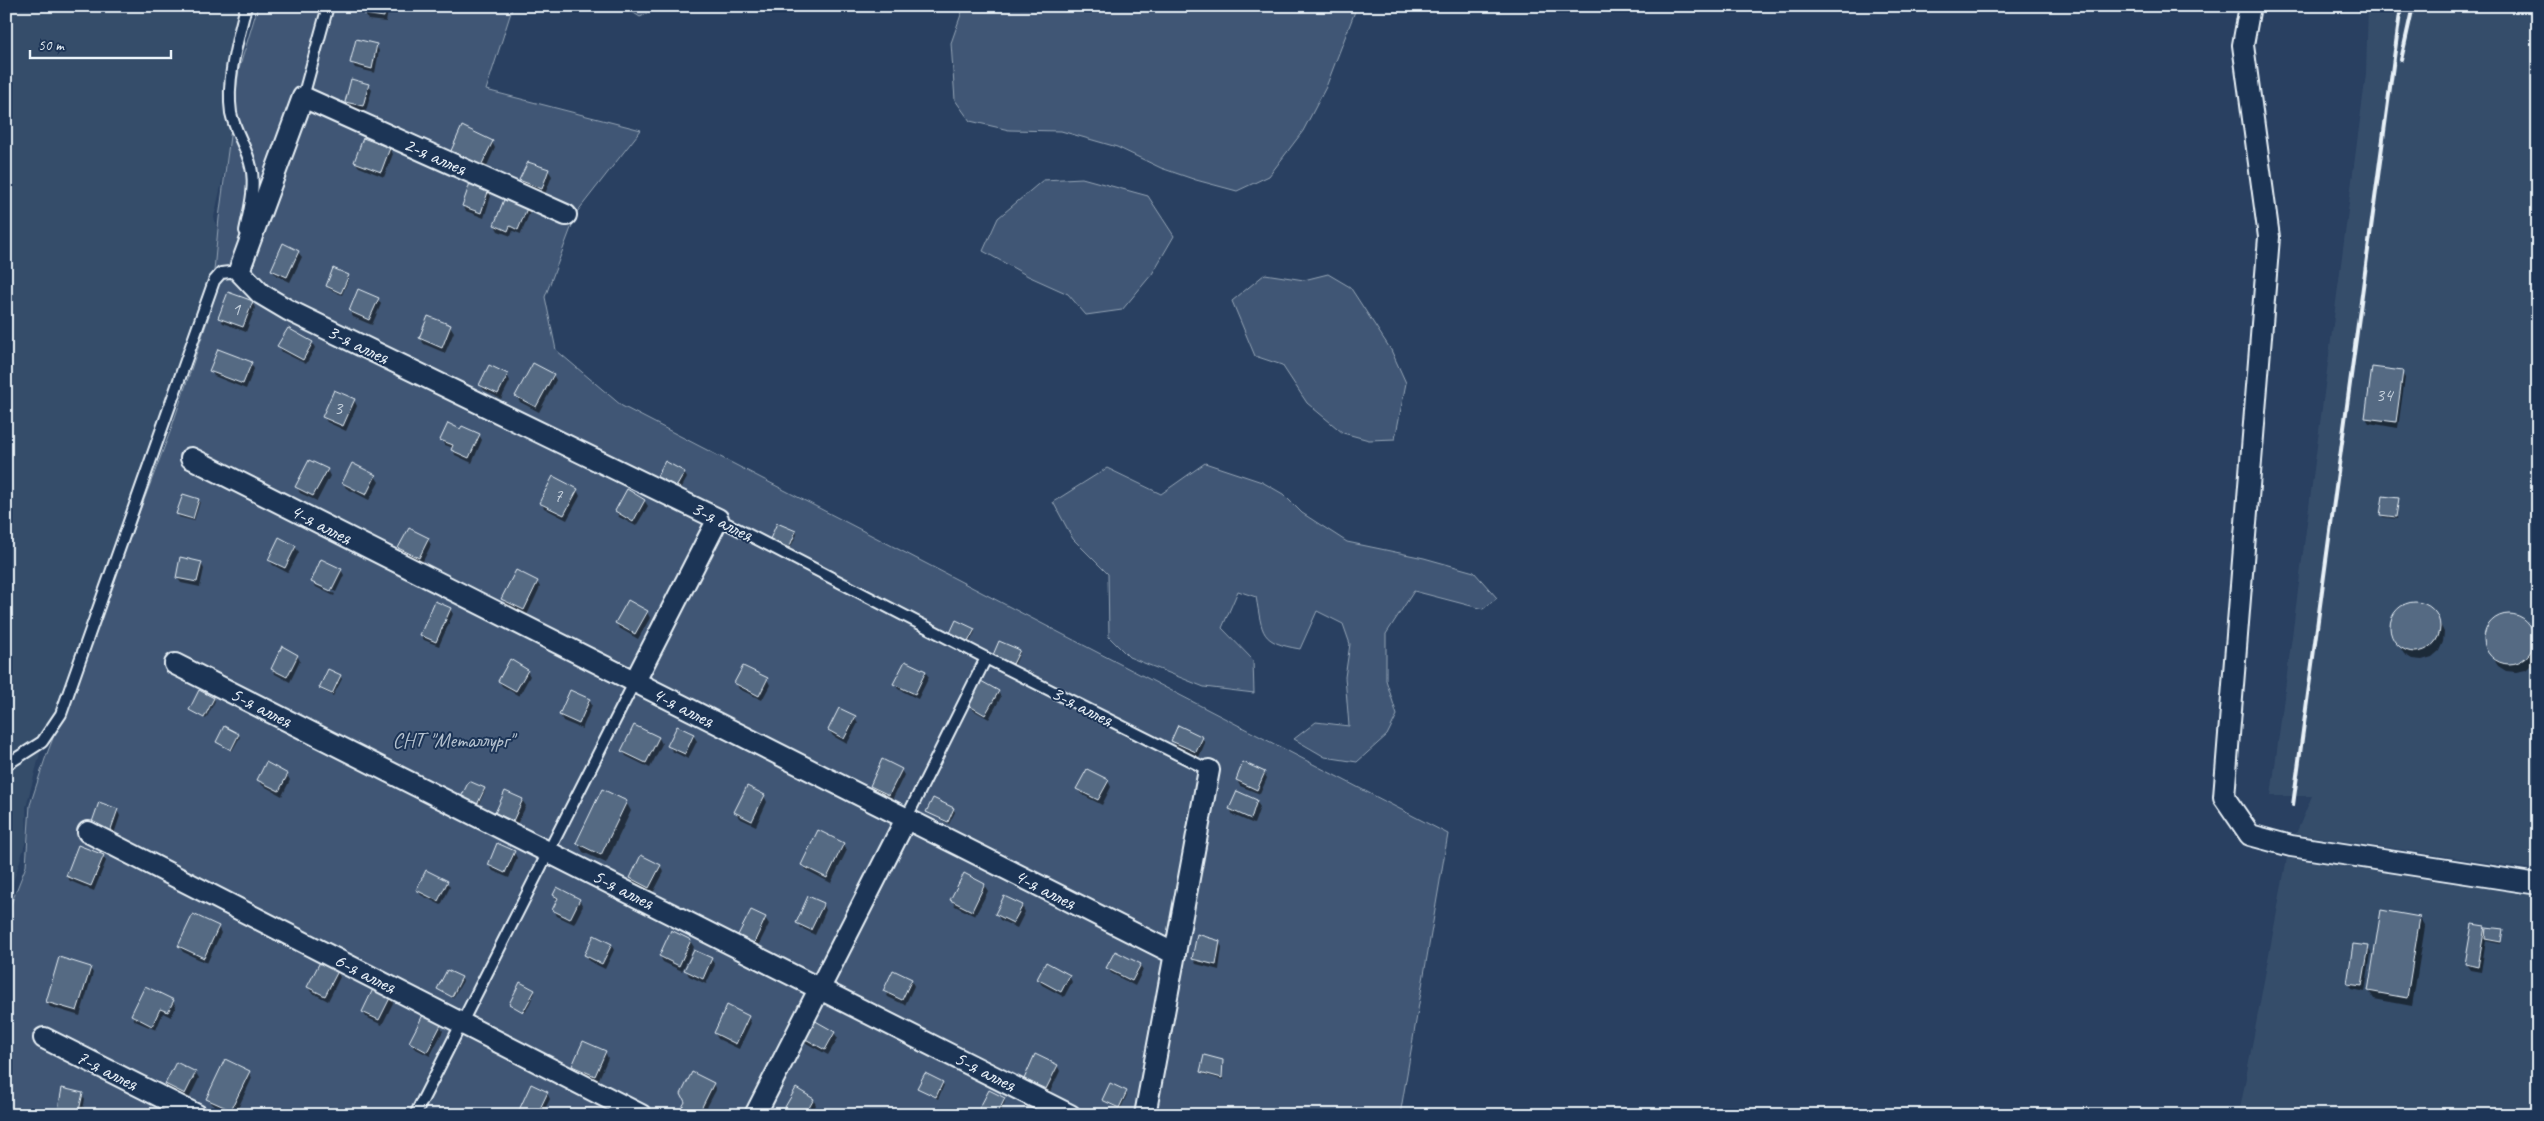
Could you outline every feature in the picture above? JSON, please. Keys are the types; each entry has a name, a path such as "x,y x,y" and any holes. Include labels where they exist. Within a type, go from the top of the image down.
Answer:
{"street":[{"path":"2250,6 2243,45 2269,237 2224,797 2250,835 2291,846 2538,884"},
{"path":"239,271 303,97"},
{"name":"2-я аллея","path":"303,97 566,215"},
{"name":"3-я аллея","path":"239,271 261,294 288,310 718,519"},
{"name":"4-я аллея","path":"191,458 634,683 1175,954"},
{"path":"634,683 718,519"},
{"name":"5-я аллея","path":"175,664 1070,1115"},
{"path":"1145,1115 1209,770"},
{"path":"756,1115 906,819"},
{"name":"6-я аллея","path":"88,832 641,1115"},
{"name":"7-я аллея","path":"44,1038 197,1115"}],"lane":[{"path":"6,765 42,742 61,714 214,281 221,273 239,271 253,183 248,157 238,135 231,112 231,88 246,6"},
{"path":"303,97 328,6"},
{"name":"3-я аллея","path":"718,519 986,658 1209,770"},
{"path":"906,819 986,658"},
{"path":"415,1115 634,683"}],"shaded area":[{"path":"6,6 254,6 236,68 236,117 214,217 221,246 197,335 126,528 75,692 44,738 26,807 27,838 6,905"},
{"path":"2368,6 2538,6 2538,870 2296,834 2312,796 2271,796 2366,74"},
{"path":"2287,858 2538,896 2538,1115 2239,1115"}],"green space":[{"name":"СНТ \"Металлург\"","path":"258,6 513,6 486,90 641,130 577,212 545,297 556,350 622,406 1448,834 1400,1115 6,1115 6,917 26,866 30,805 45,759 170,432 210,313 219,218 239,69"},
{"path":"623,6 664,6 640,17"},
{"path":"964,6 1357,6 1326,87 1303,131 1269,176 1237,191 1161,168 1117,147 1061,131 1009,130 970,121 955,100 951,43"},
{"path":"1082,178 1148,196 1174,236 1152,274 1122,310 1086,315 1068,294 1028,276 983,251 998,218 1043,180"},
{"path":"1265,274 1304,280 1328,274 1350,287 1391,350 1406,383 1395,439 1369,440 1343,433 1307,403 1282,365 1255,356 1232,301"},
{"path":"1205,463 1262,482 1283,494 1302,513 1347,542 1424,558 1474,572 1497,598 1483,609 1414,591 1386,634 1386,680 1397,715 1387,735 1357,762 1325,757 1294,739 1316,722 1349,726 1345,677 1350,644 1343,624 1317,611 1300,649 1277,643 1265,634 1262,628 1256,597 1238,591 1222,628 1253,660 1254,693 1204,687 1129,657 1109,637 1108,574 1073,539 1053,502 1107,468 1161,494"}],"building":[{"path":"365,6 385,6 384,17 364,14"},
{"path":"356,39 377,44 372,69 350,63"},
{"path":"351,79 369,84 363,106 345,102"},
{"path":"462,126 493,141 480,168 450,153"},
{"path":"363,138 390,148 381,172 354,162"},
{"path":"528,162 549,169 542,189 519,180"},
{"path":"470,183 489,189 481,213 462,206"},
{"path":"505,197 528,206 518,230 510,226 508,231 494,225"},
{"path":"283,243 299,251 287,277 271,270"},
{"path":"333,268 349,275 341,293 326,286"},
{"path":"358,289 379,298 369,320 349,311"},
{"path":"228,292 253,301 243,327 218,318"},
{"path":"428,316 451,325 442,348 419,338"},
{"path":"288,328 313,342 303,360 277,346"},
{"path":"218,349 252,362 243,384 209,371"},
{"path":"533,363 554,374 536,407 515,396"},
{"path":"489,365 508,374 498,394 479,385"},
{"path":"2372,367 2403,371 2396,422 2365,418"},
{"path":"334,390 355,399 343,426 322,417"},
{"path":"448,423 460,429 462,426 480,434 469,458 451,450 453,445 440,440"},
{"path":"309,460 328,469 313,496 295,487"},
{"path":"665,461 685,472 674,491 655,480"},
{"path":"352,463 376,475 366,495 342,483"},
{"path":"553,476 578,489 564,515 539,503"},
{"path":"627,489 645,500 633,522 615,511"},
{"path":"183,494 199,499 193,519 176,514"},
{"path":"2383,496 2399,498 2396,517 2380,515"},
{"path":"777,523 796,531 789,548 770,539"},
{"path":"409,528 429,538 419,558 398,548"},
{"path":"279,537 296,546 285,568 268,560"},
{"path":"180,557 202,562 197,582 176,578"},
{"path":"321,559 342,569 331,591 311,582"},
{"path":"516,570 538,581 524,610 501,599"},
{"path":"628,600 648,611 635,634 615,623"},
{"path":"435,601 451,608 436,642 420,635"},
{"path":"2415,602 2433,609 2440,627 2433,645 2415,652 2397,645 2390,627 2397,609"},
{"path":"2509,614 2519,616 2527,621 2532,629 2534,639 2532,649 2527,657 2519,662 2509,664 2499,662 2491,657 2486,649 2484,639 2486,629 2491,621 2499,616"},
{"path":"956,620 975,629 968,642 950,633"},
{"path":"999,641 1020,650 1013,664 993,655"},
{"path":"282,646 298,655 287,677 271,669"},
{"path":"510,659 528,670 516,691 498,681"},
{"path":"905,661 926,671 915,694 893,684"},
{"path":"743,666 768,678 759,696 734,683"},
{"path":"328,669 341,675 332,694 319,688"},
{"path":"981,681 999,691 985,715 968,705"},
{"path":"199,690 214,698 204,718 189,710"},
{"path":"570,690 590,699 579,724 559,715"},
{"path":"839,708 856,716 844,739 828,730"},
{"path":"634,725 659,737 646,763 621,751"},
{"path":"1178,725 1203,737 1196,752 1171,741"},
{"path":"224,726 239,734 231,750 216,742"},
{"path":"677,726 694,734 685,754 667,746"},
{"path":"882,759 902,769 889,795 870,786"},
{"path":"266,762 288,774 279,791 257,780"},
{"path":"1243,762 1265,772 1257,790 1236,780"},
{"path":"1087,769 1109,780 1098,800 1076,789"},
{"path":"469,781 485,788 477,805 461,797"},
{"path":"747,786 765,795 752,821 734,812"},
{"path":"602,789 627,801 601,855 576,843"},
{"path":"505,791 523,799 513,821 495,813"},
{"path":"1237,791 1257,800 1251,819 1229,809"},
{"path":"933,798 954,808 948,822 926,812"},
{"path":"99,802 118,809 110,832 91,825"},
{"path":"818,830 844,843 827,878 801,865"},
{"path":"497,843 515,851 505,873 488,865"},
{"path":"78,845 104,855 91,886 66,876"},
{"path":"641,855 661,865 649,888 630,878"},
{"path":"426,870 448,881 438,901 416,890"},
{"path":"964,873 985,884 972,911 950,900"},
{"path":"557,887 580,899 570,919 552,910 558,898 553,895"},
{"path":"808,896 824,903 811,930 796,923"},
{"path":"1004,896 1023,905 1013,923 995,914"},
{"path":"751,910 766,917 753,945 737,937"},
{"path":"2381,910 2420,917 2407,998 2368,991"},
{"path":"193,914 219,926 204,958 178,946"},
{"path":"2472,924 2485,926 2478,967 2465,964"},
{"path":"2486,927 2503,929 2501,942 2485,939"},
{"path":"671,930 691,940 679,966 659,956"},
{"path":"1197,934 1220,941 1216,965 1192,959"},
{"path":"594,935 612,944 602,964 584,955"},
{"path":"2353,944 2369,946 2362,986 2347,984"},
{"path":"694,950 712,958 703,979 684,970"},
{"path":"1115,951 1141,964 1132,981 1106,968"},
{"path":"59,957 91,967 77,1011 46,1002"},
{"path":"320,962 338,971 325,996 307,987"},
{"path":"1046,962 1070,975 1061,992 1037,979"},
{"path":"447,970 462,977 452,997 437,989"},
{"path":"893,970 912,979 902,1000 883,991"},
{"path":"520,982 535,990 523,1012 509,1004"},
{"path":"145,986 174,1000 168,1012 160,1009 152,1026 131,1015"},
{"path":"374,987 391,996 379,1020 362,1012"},
{"path":"727,1005 749,1016 736,1044 714,1033"},
{"path":"423,1015 441,1025 427,1052 409,1042"},
{"path":"812,1019 835,1032 825,1050 802,1037"},
{"path":"583,1041 606,1051 595,1076 572,1066"},
{"path":"1035,1054 1058,1065 1046,1089 1024,1079"},
{"path":"1204,1055 1223,1060 1222,1078 1200,1072"},
{"path":"225,1059 250,1071 231,1110 206,1099"},
{"path":"176,1062 196,1072 185,1094 165,1084"},
{"path":"692,1072 714,1083 698,1115 681,1109 685,1102 681,1094"},
{"path":"925,1073 943,1082 936,1097 917,1088"},
{"path":"1110,1083 1127,1091 1119,1108 1102,1100"},
{"path":"531,1084 548,1092 537,1115 528,1115 519,1110"},
{"path":"62,1088 83,1093 78,1115 57,1115"},
{"path":"796,1088 814,1099 805,1115 798,1115 785,1107"},
{"path":"989,1090 1005,1098 997,1115 989,1115 979,1109"}],"railway":[{"path":"2293,805 2401,6"},
{"path":"2401,60 2413,6"}]}
